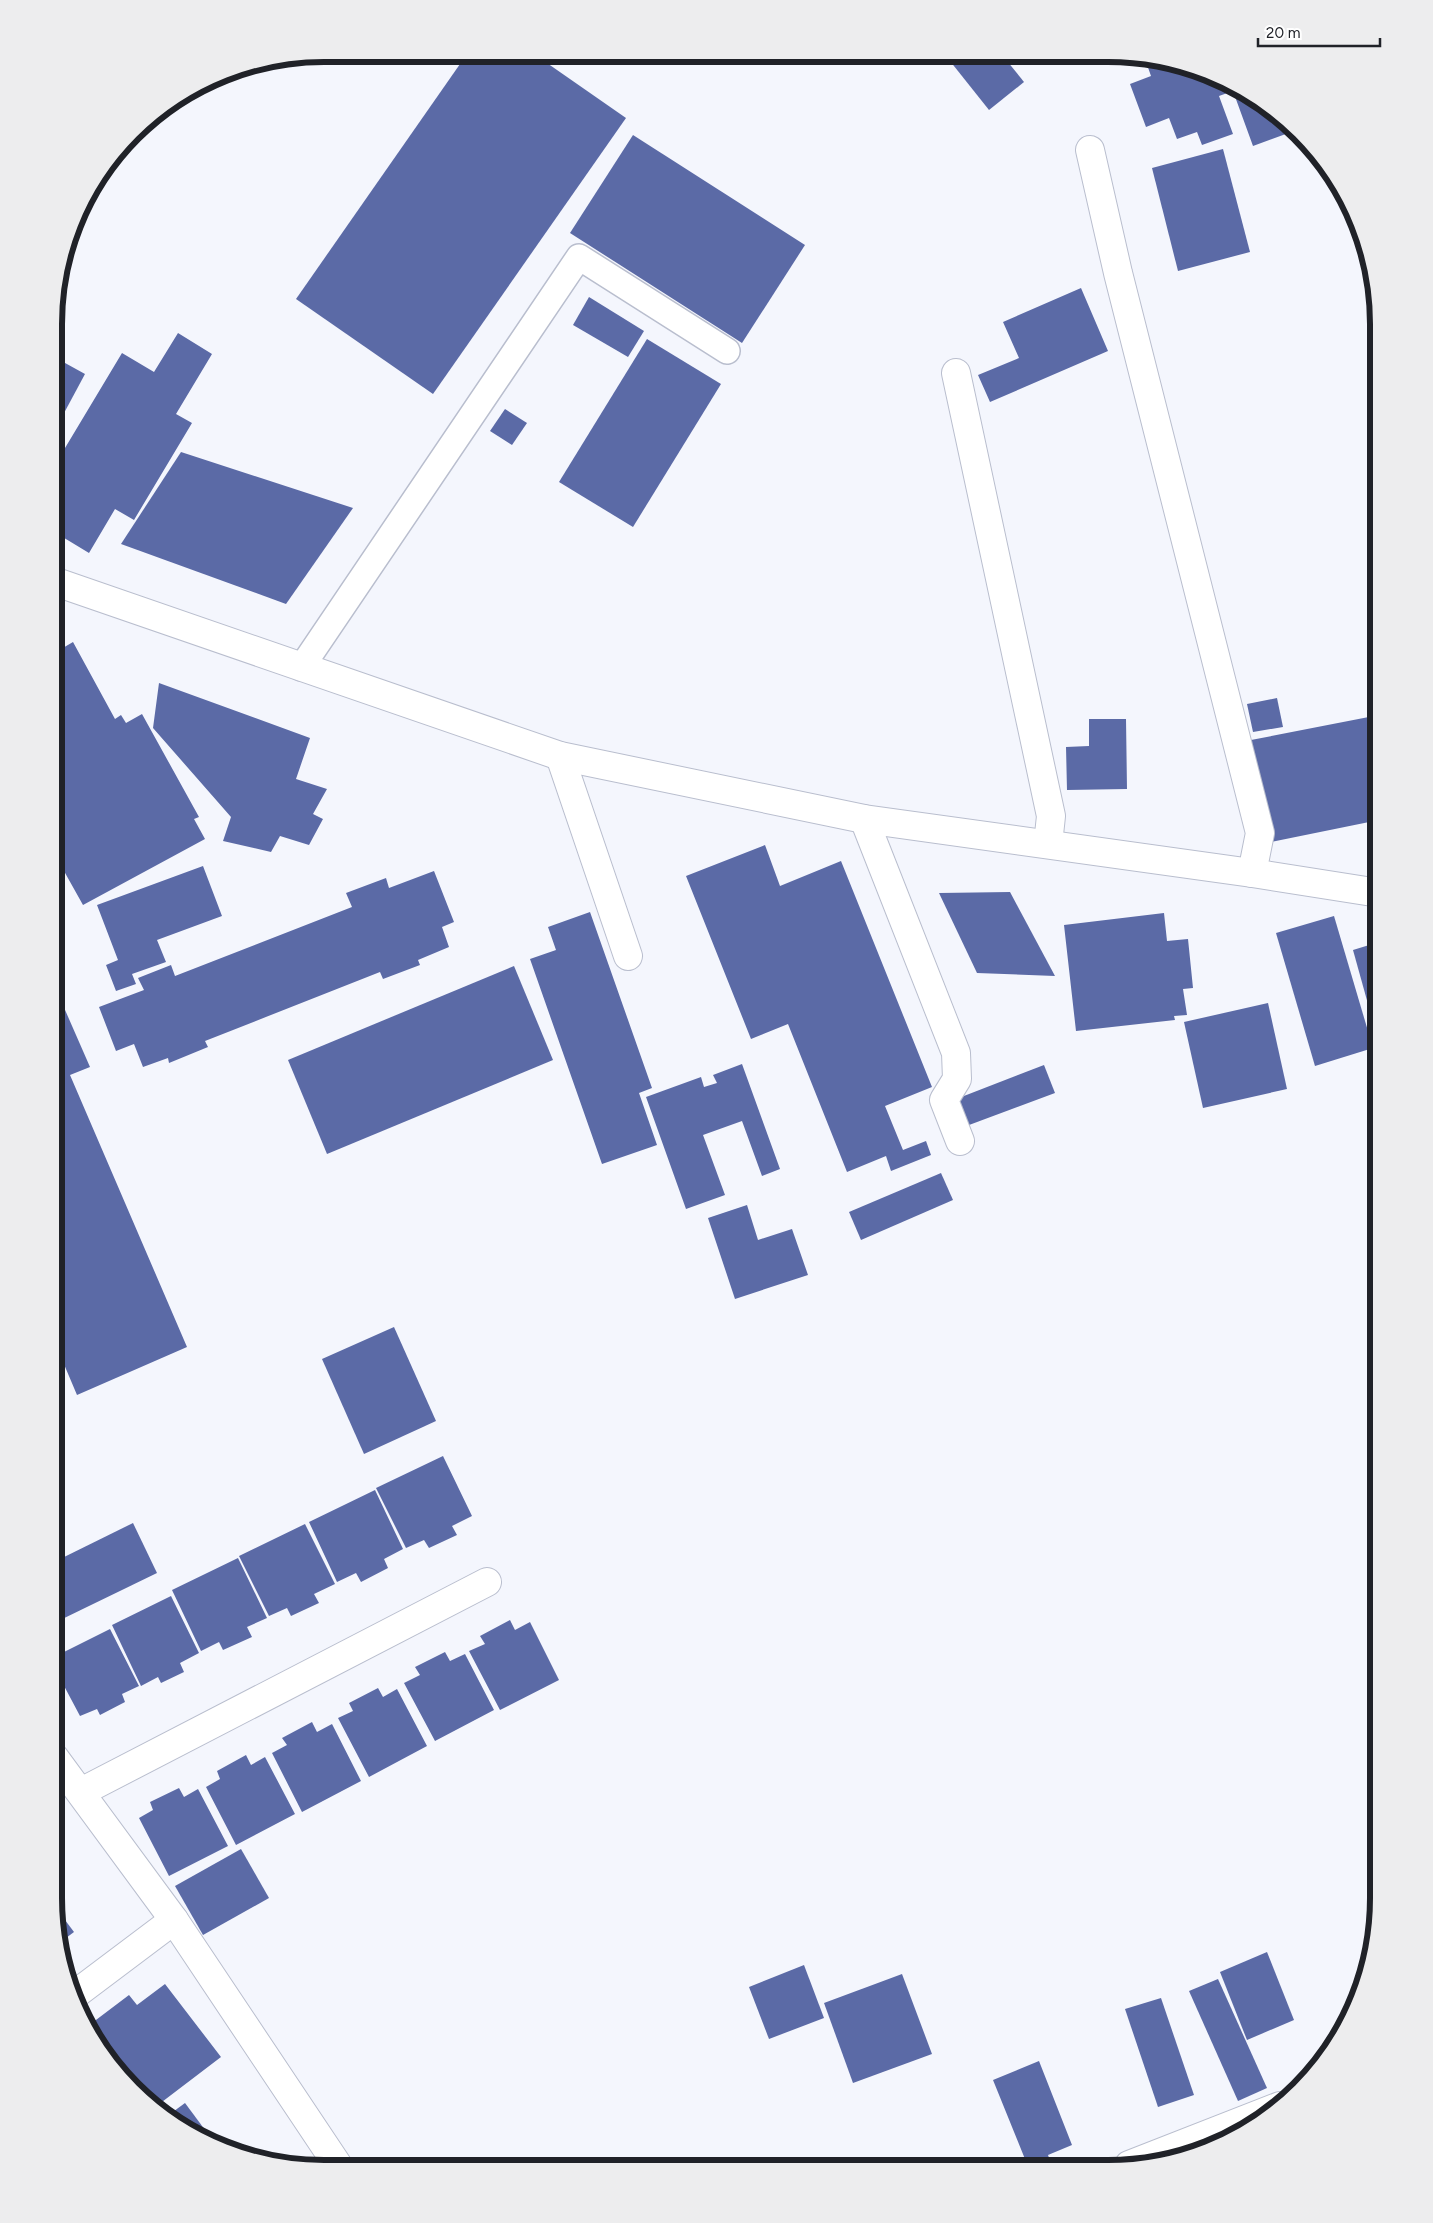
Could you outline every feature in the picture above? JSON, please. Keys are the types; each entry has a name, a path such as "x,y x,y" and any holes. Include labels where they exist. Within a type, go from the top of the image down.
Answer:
{"street":[{"path":"1090,150 1120,283 1260,833 1252,873"},
{"path":"956,373 1051,816 1048,844"},
{"path":"62,584 560,756 864,819 1252,873 1370,892"},
{"path":"560,756 628,956"},
{"path":"864,819 956,1054 957,1079 944,1100 960,1142"},
{"path":"81,1792 486,1582"},
{"path":"62,1767 174,1920 334,2160"},
{"path":"79,1991 174,1920"},
{"path":"1150,2157 1253,2116"}],"lane":[{"path":"301,668 579,257 727,351"}],"building":[{"path":"461,62 546,62 626,118 433,394 296,299"},
{"path":"951,62 1008,62 1024,82 989,110"},
{"path":"1147,66 1193,76 1230,92 1219,96 1233,134 1202,145 1197,132 1177,139 1169,118 1146,127 1130,84 1151,76"},
{"path":"1234,95 1268,117 1288,133 1253,146"},
{"path":"633,135 805,245 742,343 570,233"},
{"path":"1223,149 1250,252 1178,271 1152,168"},
{"path":"1081,288 1108,351 990,402 978,375 1019,358 1003,322"},
{"path":"589,297 644,331 628,357 573,325"},
{"path":"178,333 212,354 176,414 192,423 134,520 115,509 89,553 62,537 62,453 122,353 154,372"},
{"path":"647,339 721,384 633,527 559,482"},
{"path":"62,361 85,374 62,417"},
{"path":"505,409 527,423 512,445 490,431"},
{"path":"181,452 353,508 286,604 121,544"},
{"path":"73,642 115,719 121,715 126,723 142,714 199,817 194,819 205,839 83,905 62,868 62,648"},
{"path":"159,683 310,738 296,779 327,789 313,814 323,819 309,845 280,836 271,852 223,841 231,817 153,728"},
{"path":"1277,698 1283,727 1253,732 1247,704"},
{"path":"1370,717 1370,822 1271,842 1251,740"},
{"path":"1089,719 1126,719 1127,789 1067,790 1066,747 1089,746"},
{"path":"765,845 780,886 841,861 932,1087 885,1106 903,1150 926,1141 931,1155 891,1171 886,1156 847,1172 788,1024 751,1039 686,876"},
{"path":"203,866 222,916 157,940 166,962 132,974 136,984 116,991 106,965 118,960 97,905"},
{"path":"434,871 454,922 442,927 449,947 418,960 420,965 383,979 380,972 205,1041 208,1047 169,1063 168,1058 143,1067 134,1044 116,1051 99,1007 144,990 138,978 171,965 175,976 352,907 346,893 386,878 389,888"},
{"path":"1010,892 1055,976 977,973 939,893"},
{"path":"590,912 652,1088 639,1093 657,1145 602,1164 530,959 556,950 548,927"},
{"path":"1164,913 1167,941 1188,939 1193,988 1183,989 1187,1015 1174,1016 1175,1020 1076,1031 1064,925"},
{"path":"1334,916 1370,1038 1370,1049 1315,1066 1276,933"},
{"path":"1370,945 1370,1011 1353,950"},
{"path":"514,966 553,1060 327,1154 288,1060"},
{"path":"62,1003 90,1067 70,1075 187,1347 77,1395 62,1360"},
{"path":"1268,1003 1287,1089 1203,1108 1184,1022"},
{"path":"742,1064 780,1169 762,1176 742,1121 703,1135 725,1195 686,1209 646,1097 701,1077 704,1087 717,1083 713,1075"},
{"path":"1044,1065 1055,1093 961,1128 951,1101"},
{"path":"941,1173 953,1200 861,1240 849,1212"},
{"path":"747,1205 758,1240 792,1229 808,1275 735,1299 708,1218"},
{"path":"394,1327 436,1421 364,1454 322,1359"},
{"path":"443,1456 472,1516 452,1526 457,1535 429,1548 424,1540 406,1548 376,1488"},
{"path":"375,1490 403,1549 384,1559 388,1568 361,1582 356,1573 337,1582 309,1522"},
{"path":"133,1523 157,1573 62,1619 62,1558"},
{"path":"305,1524 335,1584 314,1594 319,1603 291,1616 287,1608 269,1616 239,1556"},
{"path":"238,1558 267,1618 247,1627 252,1637 223,1650 219,1642 201,1651 172,1590"},
{"path":"171,1596 199,1653 180,1663 184,1672 161,1683 158,1677 141,1686 112,1625"},
{"path":"510,1620 515,1630 530,1622 559,1680 500,1710 469,1651 485,1644 480,1636"},
{"path":"110,1629 139,1686 122,1694 125,1702 100,1715 97,1709 80,1716 62,1682 62,1653"},
{"path":"445,1652 450,1661 465,1654 494,1710 435,1741 404,1683 420,1675 415,1667"},
{"path":"378,1688 383,1697 397,1689 427,1746 369,1777 338,1718 353,1711 349,1703"},
{"path":"312,1722 317,1732 332,1724 361,1781 302,1812 272,1753 287,1745 282,1738"},
{"path":"246,1755 251,1765 265,1757 295,1814 236,1845 206,1787 220,1779 217,1771"},
{"path":"179,1788 184,1797 198,1789 228,1846 169,1876 139,1818 153,1810 150,1802"},
{"path":"241,1849 269,1898 203,1935 175,1886"},
{"path":"63,1918 74,1932 66,1938"},
{"path":"1267,1952 1294,2020 1247,2040 1220,1972"},
{"path":"804,1965 824,2018 769,2039 749,1987"},
{"path":"902,1974 932,2054 853,2083 824,2003"},
{"path":"1218,1979 1267,2088 1238,2101 1189,1991"},
{"path":"165,1984 221,2057 161,2103 127,2071 93,2022 129,1995 137,2005"},
{"path":"1161,1998 1194,2095 1158,2107 1125,2009"},
{"path":"1039,2061 1072,2145 1048,2155 1050,2160 1025,2160 993,2080"},
{"path":"185,2103 208,2134 193,2125 173,2112"}]}
